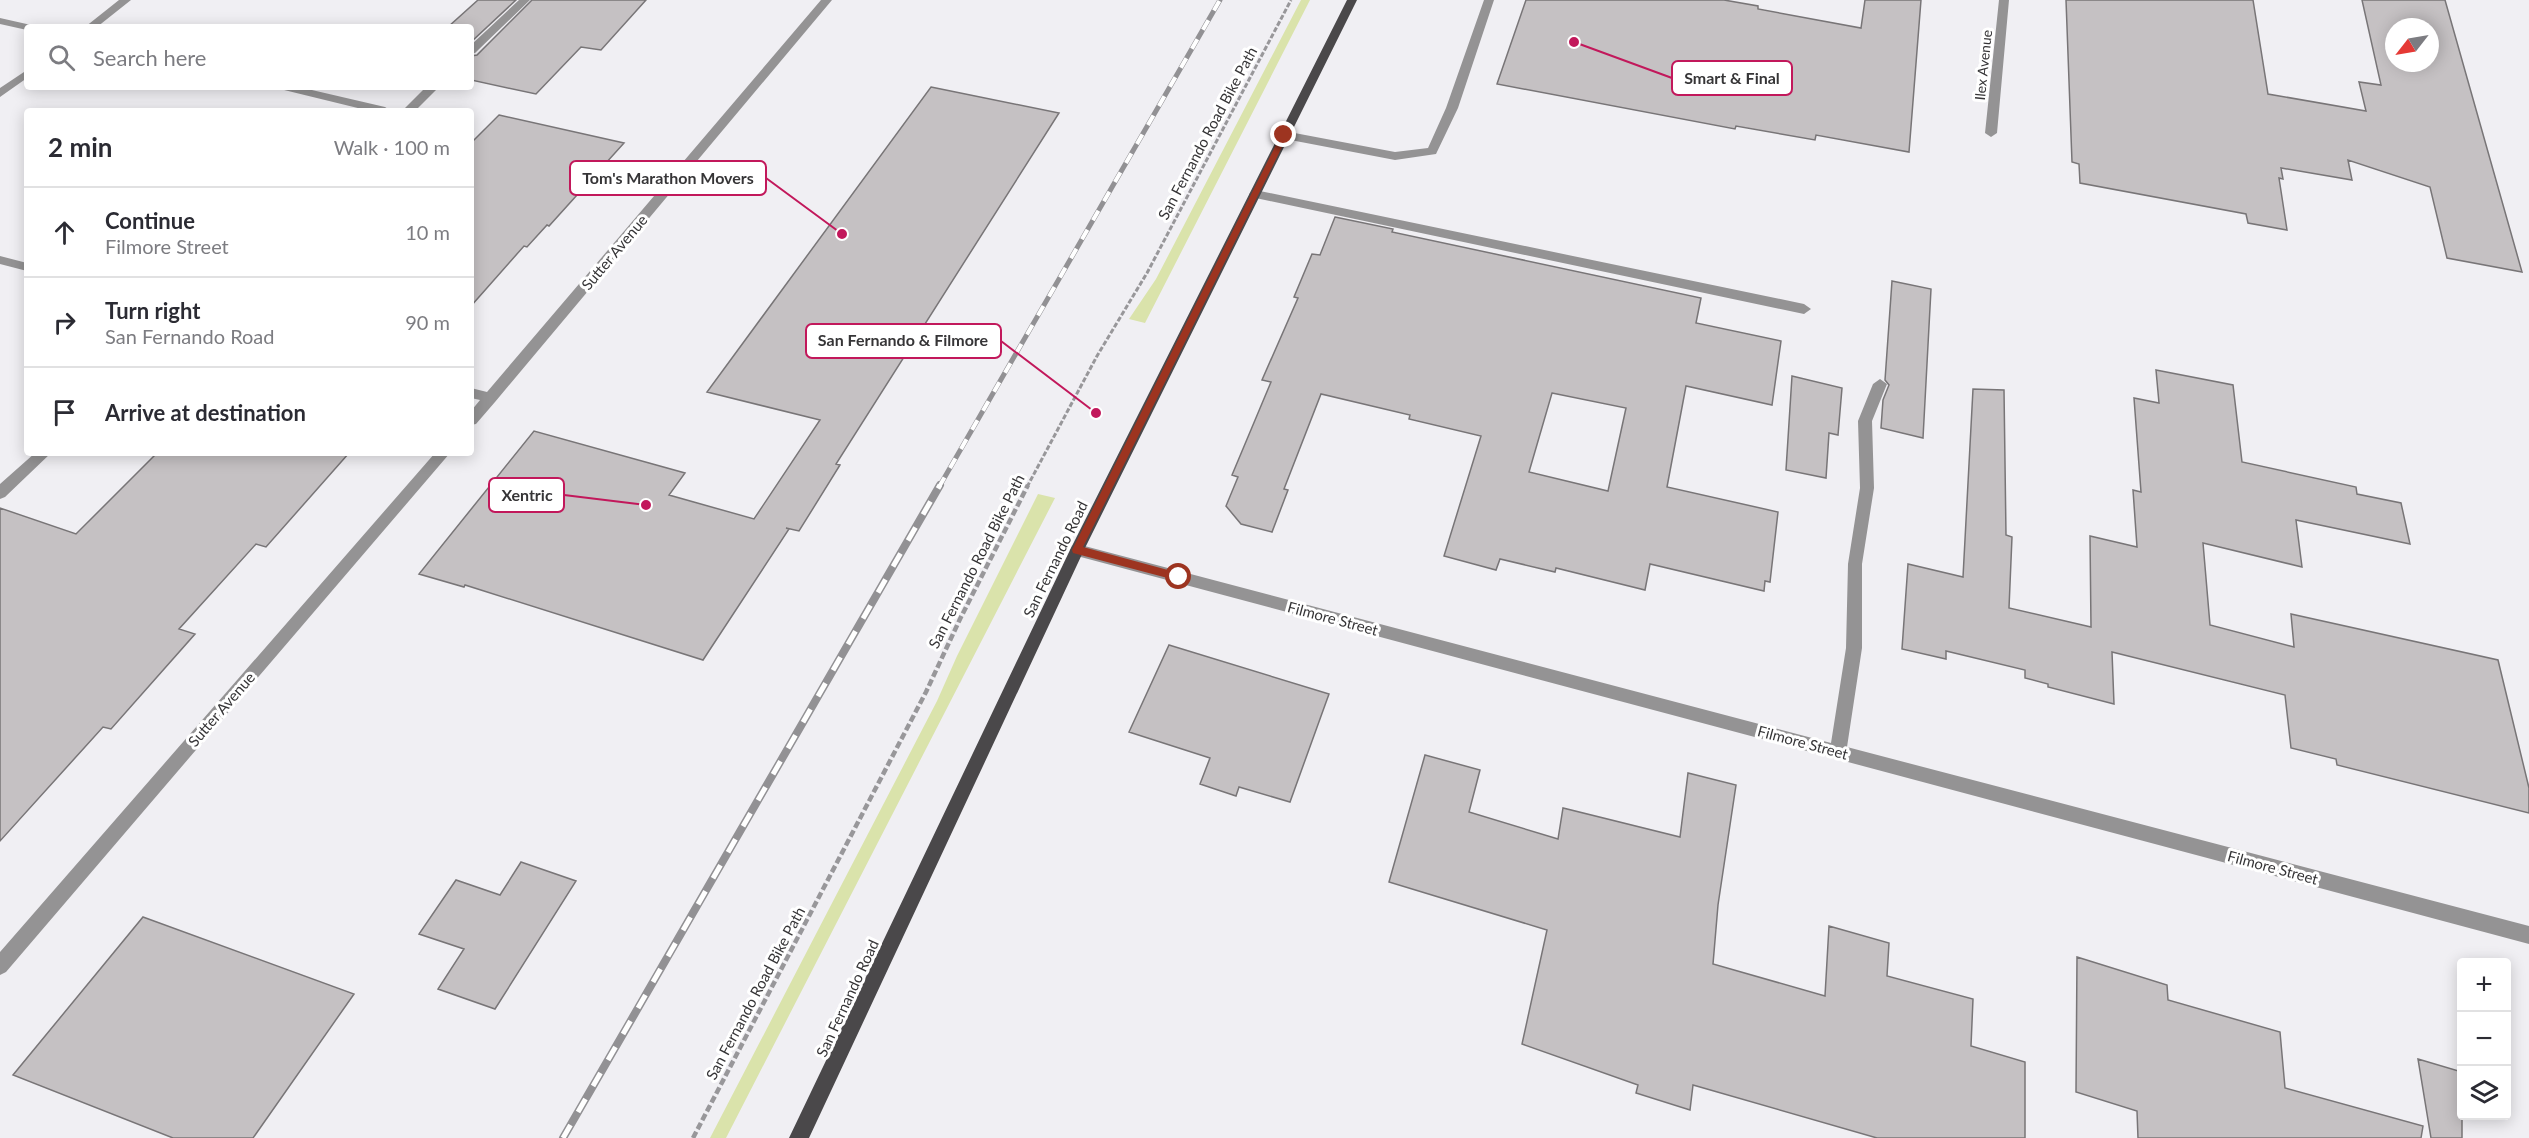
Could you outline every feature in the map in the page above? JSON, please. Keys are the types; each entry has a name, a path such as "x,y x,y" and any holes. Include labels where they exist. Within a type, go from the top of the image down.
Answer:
{"main road":[{"name":"San Fernando Road","path":"799,1138 1077,550 1352,0"}],"street":[{"path":"94,24 126,0"},
{"path":"474,48 525,0"},
{"name":"Sutter Avenue","path":"474,417 825,0"},
{"path":"1284,135 1395,156 1432,151 1452,108 1489,0"},
{"name":"Ilex Avenue","path":"1991,133 2004,0"},
{"path":"0,21 24,26"},
{"path":"0,93 24,75"},
{"path":"297,90 372,108"},
{"path":"411,108 430,90"},
{"path":"1255,194 1804,309"},
{"path":"0,260 24,266"},
{"path":"1838,752 1854,648 1855,564 1867,488 1865,421 1880,384"},
{"path":"474,394 490,398"},
{"path":"0,494 41,456"},
{"name":"Sutter Avenue","path":"0,966 440,456"},
{"name":"Filmore Street","path":"1077,550 2529,935"}],"path":[{"name":"San Fernando Road Bike Path","path":"693,1138 926,692 946,643 1046,451 1122,312 1147,273 1292,0"}],"green space":[{"path":"1301,0 1310,0 1145,323 1129,319 1156,279"},
{"path":"1038,494 1055,498 726,1138 710,1138 937,701"}],"building":[{"path":"478,0 516,0 474,39 474,24 451,24"},
{"path":"532,0 646,0 601,50 581,47 536,94 474,81 474,56"},
{"path":"1526,0 1724,0 1758,6 1758,9 1861,28 1865,0 1921,0 1909,152 1816,135 1815,140 1736,126 1735,129 1497,84"},
{"path":"2066,0 2253,0 2268,94 2366,111 2359,82 2381,85 2362,0 2445,0 2522,272 2447,258 2430,187 2348,160 2352,180 2281,168 2283,179 2279,178 2287,230 2248,223 2246,214 2080,183 2079,164 2072,162"},
{"path":"931,87 1059,113 836,464 840,465 799,531 786,528 789,529 703,660 465,585 464,587 419,574 534,431 685,473 669,495 754,519 820,420 707,392"},
{"path":"499,115 624,143 549,226 547,225 527,247 524,246 474,303 474,140"},
{"path":"1335,217 1393,229 1392,232 1701,298 1696,323 1781,341 1772,405 1686,386 1667,487 1778,512 1770,582 1765,581 1764,591 1650,564 1645,590 1556,568 1555,572 1500,559 1496,570 1444,556 1481,436 1409,419 1410,415 1321,394 1284,489 1288,490 1272,532 1241,524 1226,506 1238,477 1232,475 1271,382 1262,380 1298,298 1294,297 1312,254 1320,255","holes":["1552,393 1626,408 1608,491 1529,472"]},
{"path":"1892,281 1931,289 1923,438 1881,428 1883,400 1889,385 1885,380"},
{"path":"2156,370 2233,385 2242,462 2356,487 2357,494 2401,503 2410,544 2296,520 2302,567 2203,543 2210,625 2294,647 2291,614 2498,660 2529,788 2529,813 2337,765 2336,759 2291,748 2285,695 2112,652 2114,704 2048,687 2048,684 2025,678 2025,670 1946,651 1946,659 1902,649 1908,564 1963,577 1973,389 2004,390 2006,535 2012,537 2009,608 2091,627 2090,536 2137,547 2133,490 2141,492 2134,398 2159,403"},
{"path":"1792,376 1842,388 1838,435 1829,433 1826,478 1786,470"},
{"path":"154,456 346,456 266,547 256,544 179,629 195,634 111,729 103,727 0,841 0,508 76,534"},
{"path":"1169,645 1329,694 1290,802 1239,787 1236,796 1200,784 1210,758 1129,732"},
{"path":"1425,755 1480,770 1469,812 1558,839 1563,808 1680,837 1688,773 1736,785 1718,905 1713,964 1825,996 1829,926 1889,943 1887,976 1973,999 1971,1046 2025,1062 2025,1138 1877,1138 1693,1085 1690,1110 1636,1093 1638,1085 1522,1044 1547,930 1389,882"},
{"path":"521,862 576,881 495,1009 438,989 464,949 419,934 456,880 500,895"},
{"path":"143,917 354,994 253,1138 173,1138 13,1075"},
{"path":"2077,957 2167,985 2168,1000 2280,1032 2285,1088 2423,1126 2421,1138 2138,1138 2137,1111 2076,1092"},
{"path":"2418,1059 2457,1071 2457,1120 2462,1120 2462,1138 2431,1138"}],"railway":[{"path":"939,487 1220,0"},
{"path":"563,1138 940,485"}],"place":[{"name":"Smart & Final","path":"1574,42"},
{"name":"Tom's Marathon Movers","path":"842,234"},
{"name":"San Fernando & Filmore","path":"1096,413"},
{"name":"Xentric","path":"646,505"}],"route":[{"path":"1179,577 1077,550 1284,135"}]}
